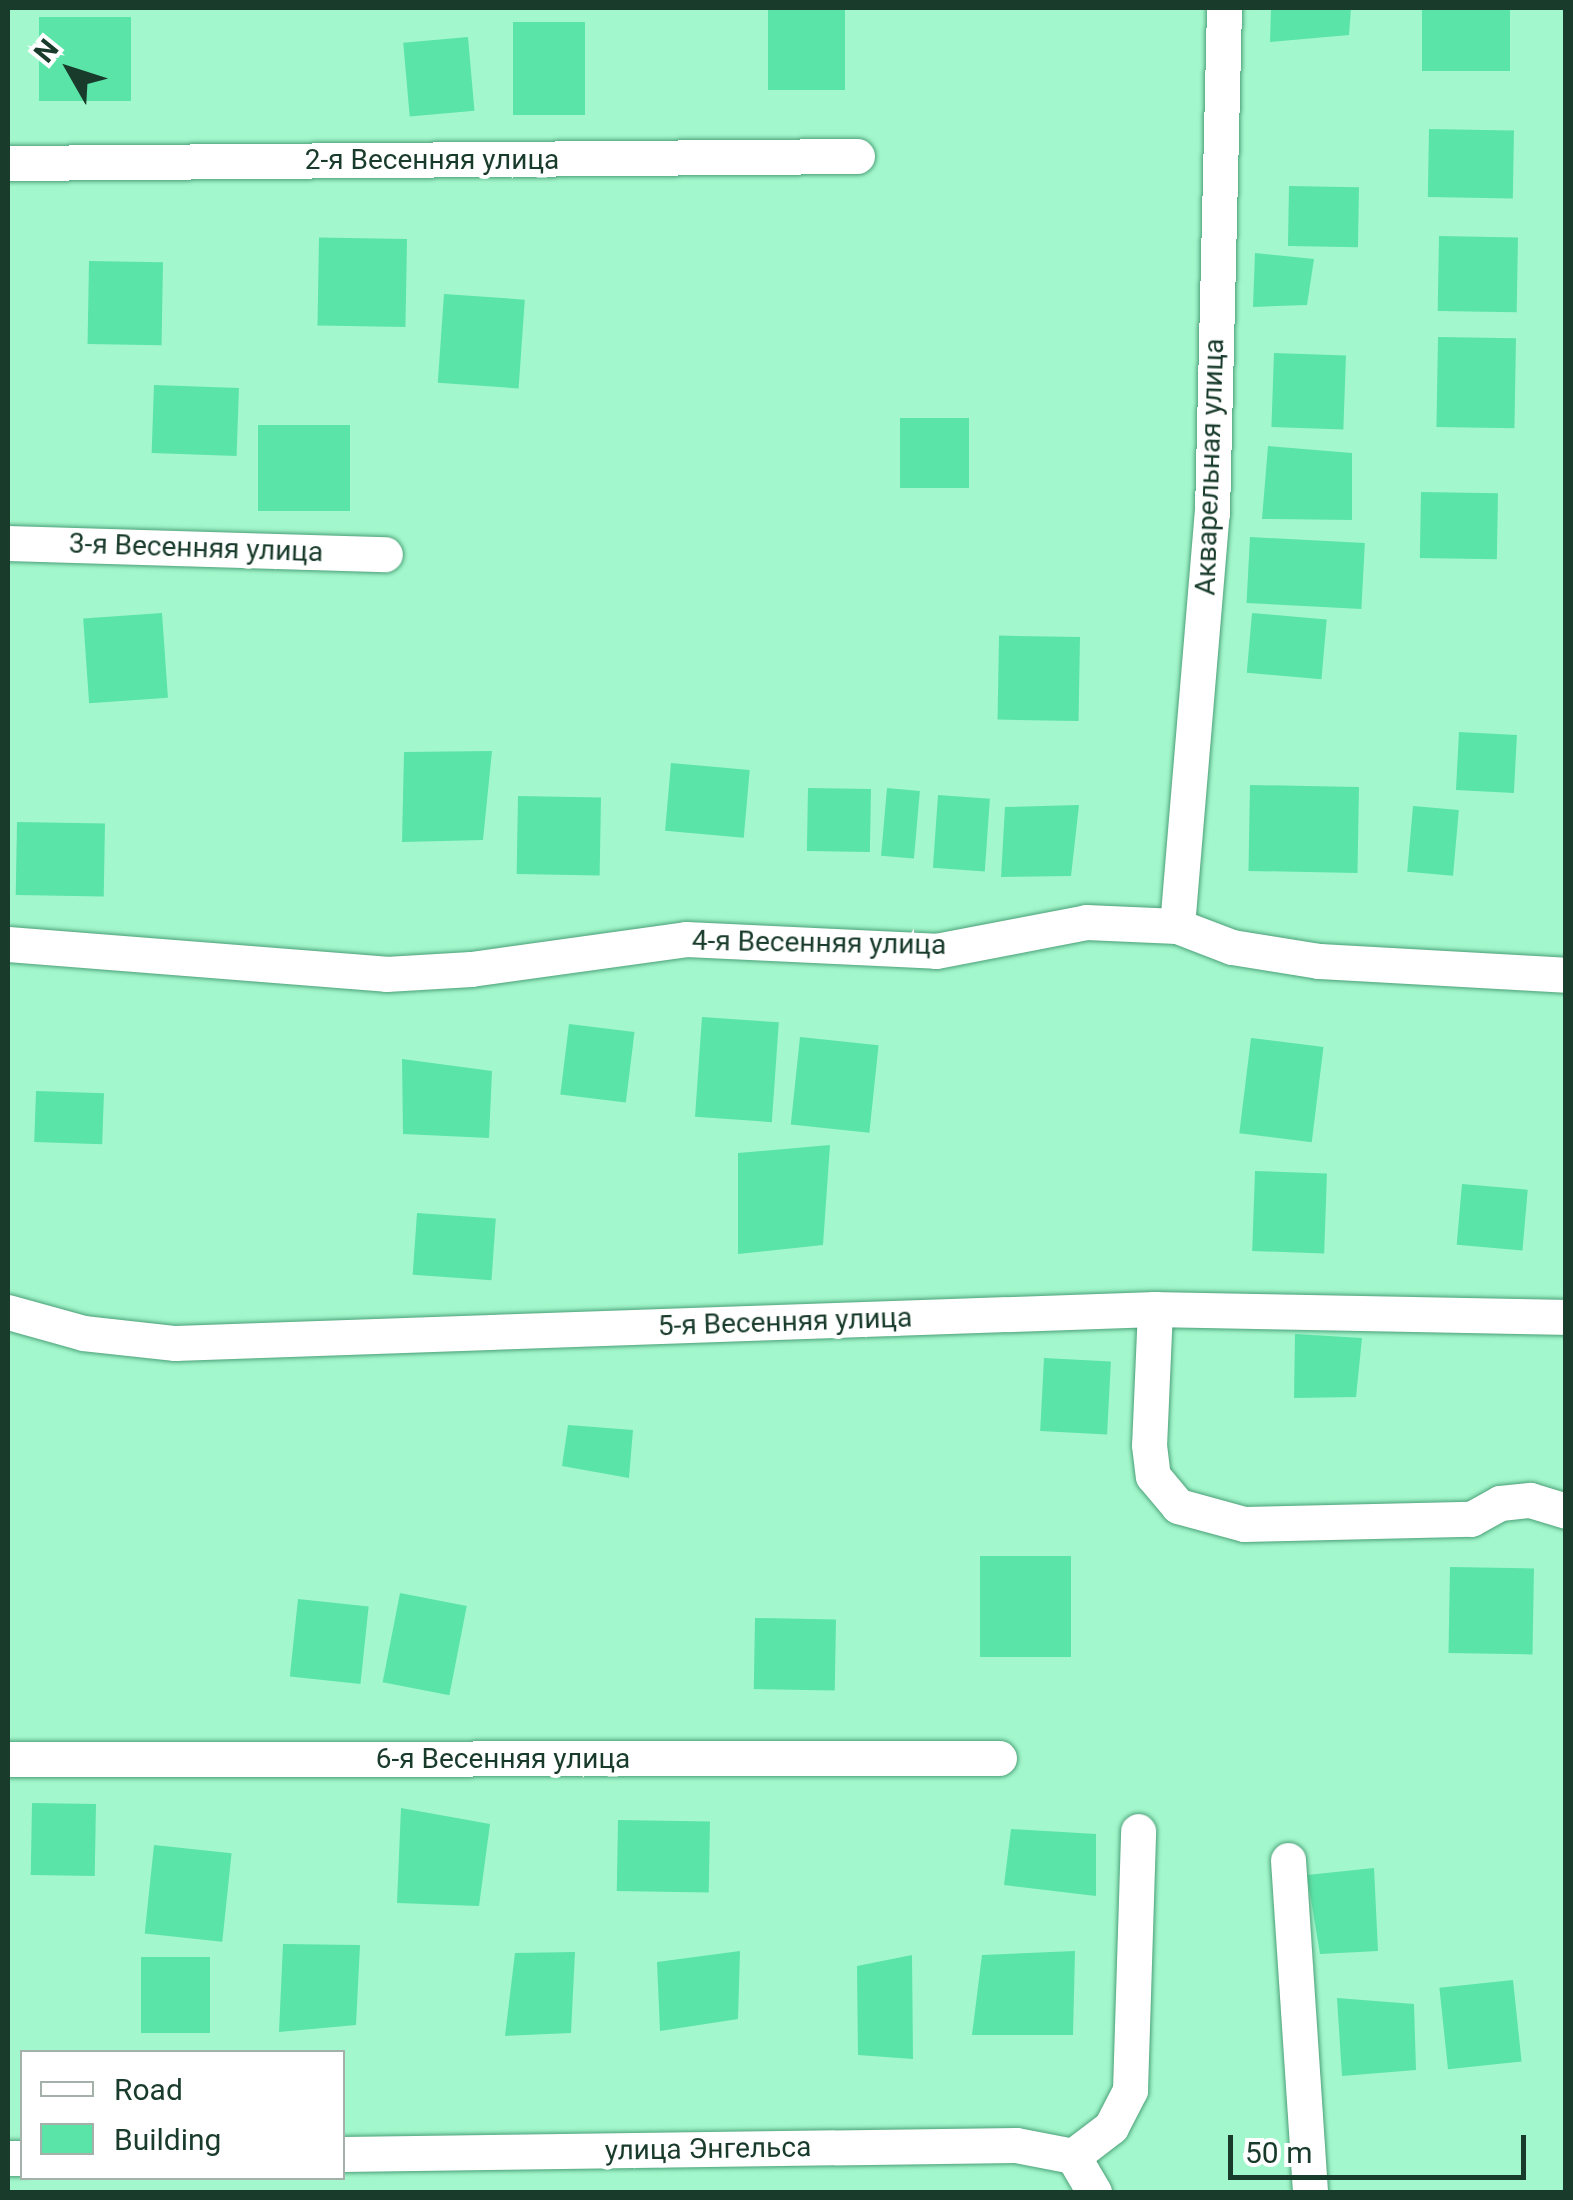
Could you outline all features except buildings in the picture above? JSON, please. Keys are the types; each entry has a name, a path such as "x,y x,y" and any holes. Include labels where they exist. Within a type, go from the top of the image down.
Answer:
{"street":[{"name":"Акварельная улица","path":"1177,926 1212,513 1224,8"},
{"name":"2-я Весенняя улица","path":"8,163 857,156"},
{"name":"3-я Весенняя улица","path":"8,543 385,554"},
{"name":"4-я Весенняя улица","path":"8,944 386,974 471,969 686,939 936,951 1086,922 1177,926 1232,947 1319,962 1566,975"},
{"name":"5-я Весенняя улица","path":"8,1312 82,1333 175,1343 1155,1309 1566,1317"},
{"path":"1155,1309 1148,1445 1153,1476 1178,1506 1244,1524 1471,1520 1500,1503 1530,1500 1566,1511"},
{"name":"6-я Весенняя улица","path":"8,1760 999,1758"},
{"path":"1094,2192 1073,2156 1111,2127 1130,2090 1138,1832"},
{"path":"1288,1860 1310,2192"},
{"name":"улица Энгельса","path":"345,2154 1016,2145 1073,2156"}]}
